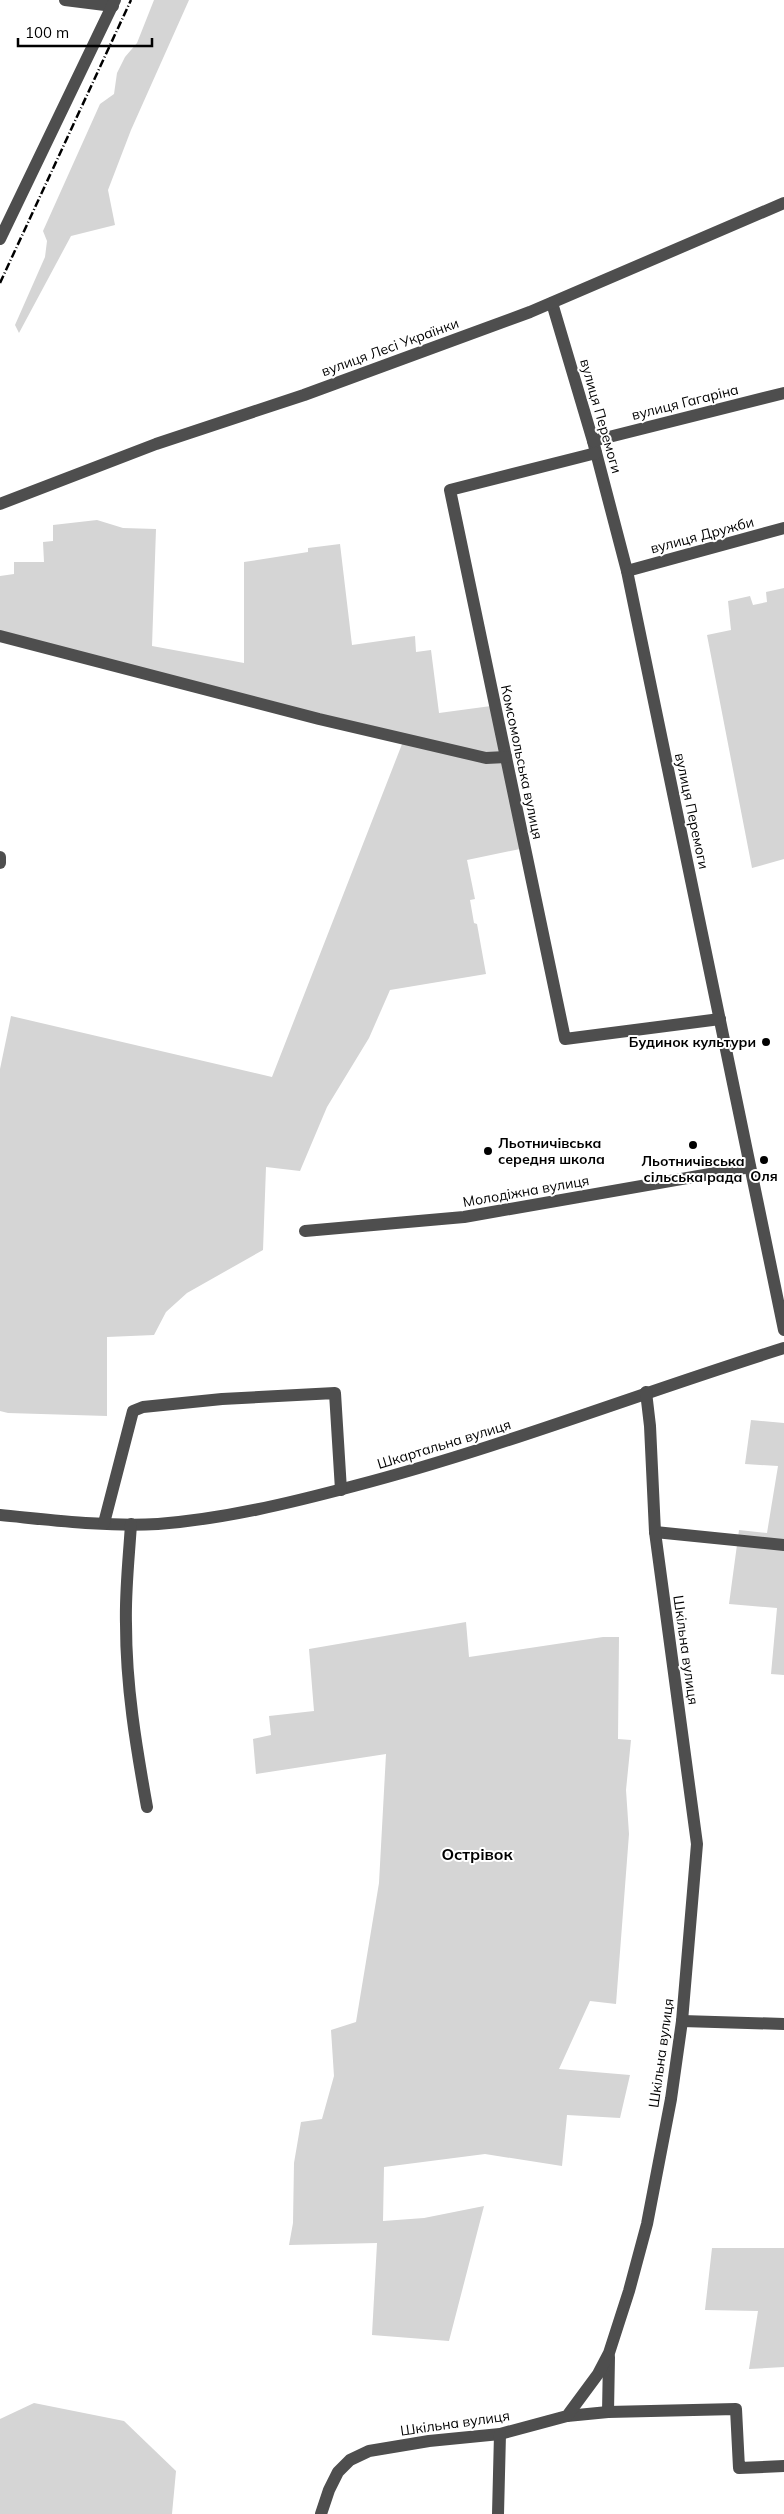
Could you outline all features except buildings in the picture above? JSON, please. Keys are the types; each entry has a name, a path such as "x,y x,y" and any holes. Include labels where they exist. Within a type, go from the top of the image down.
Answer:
{"street":[{"path":"0,239 114,3 65,0"},
{"name":"вулиця Лесі Українки","path":"0,504 156,444 304,395 552,304 784,202"},
{"name":"вулиця Перемоги","path":"552,304 595,447 627,571 784,1330"},
{"name":"вулиця Гагаріна","path":"450,490 784,393"},
{"name":"Комсомольська вулиця","path":"450,490 565,1040 720,1020"},
{"name":"вулиця Дружби","path":"627,571 784,528"},
{"path":"0,636 319,719 486,758 506,757"},
{"path":"0,857 0,863"},
{"name":"Молодіжна вулиця","path":"305,1231 464,1217 750,1167"},
{"name":"Шкартальна вулиця","path":"0,1515 104,1523 160,1524 253,1510 420,1469 510,1440 646,1392 784,1348"},
{"name":"Шкільна вулиця","path":"321,2514 329,2490 338,2472 350,2460 369,2451 429,2441 500,2434 567,2416 598,2374 609,2352 629,2291 647,2224 682,2021 697,1844 655,1532 650,1426 646,1392"},
{"path":"104,1523 133,1411 143,1407 222,1399 335,1393 340,1490"},
{"path":"131,1524 126,1623 127,1656 134,1734 148,1807"},
{"path":"655,1532 784,1545"},
{"path":"682,2021 784,2024"},
{"path":"608,2412 609,2352"},
{"path":"567,2416 608,2412 736,2410 739,2468 784,2466"},
{"path":"498,2514 500,2434"}],"shaded area":[{"path":"154,0 189,0 131,130 108,190 115,225 71,236 19,333 15,325 45,257 47,241 43,231 100,104 114,94 117,73 125,57 137,43"},
{"path":"97,520 123,528 156,529 152,646 244,663 244,562 308,552 308,548 340,544 352,645 415,636 416,652 431,650 439,713 491,706 520,849 467,860 475,899 470,900 474,923 477,924 486,974 390,990 369,1038 327,1107 300,1171 266,1167 263,1250 187,1293 166,1312 154,1335 107,1337 107,1416 8,1413 0,1411 0,1069 11,1016 272,1077 404,739 0,636 0,576 14,574 14,562 44,562 43,542 53,541 53,525"},
{"path":"784,588 784,859 752,868 707,635 731,630 728,601 750,596 753,605 767,602 766,592"},
{"path":"751,1420 784,1423 784,1675 771,1674 777,1608 729,1604 739,1530 767,1533 778,1466 745,1464"},
{"path":"466,1622 469,1657 603,1637 619,1637 618,1739 631,1740 626,1790 629,1834 616,2004 590,2001 559,2069 630,2075 620,2118 567,2115 562,2166 485,2154 384,2167 383,2221 424,2218 484,2206 449,2341 372,2335 377,2243 289,2245 293,2223 294,2163 301,2122 322,2119 334,2076 331,2030 356,2022 379,1883 386,1754 256,1774 253,1739 271,1735 269,1716 314,1711 309,1649"},
{"path":"712,2248 784,2248 784,2367 749,2369 758,2311 705,2310"},
{"path":"34,2403 124,2421 176,2471 172,2514 0,2514 0,2419"}],"railway":[{"path":"0,283 131,0"}],"place":[{"name":"Будинок культури","path":"766,1042"},
{"name":"Льотничівська сільська рада","path":"693,1145"},
{"name":"Льотничівська середня школа","path":"488,1151"},
{"name":"Оля","path":"764,1160"}],"district":[{"name":"Острівок","path":"477,1854"}]}
